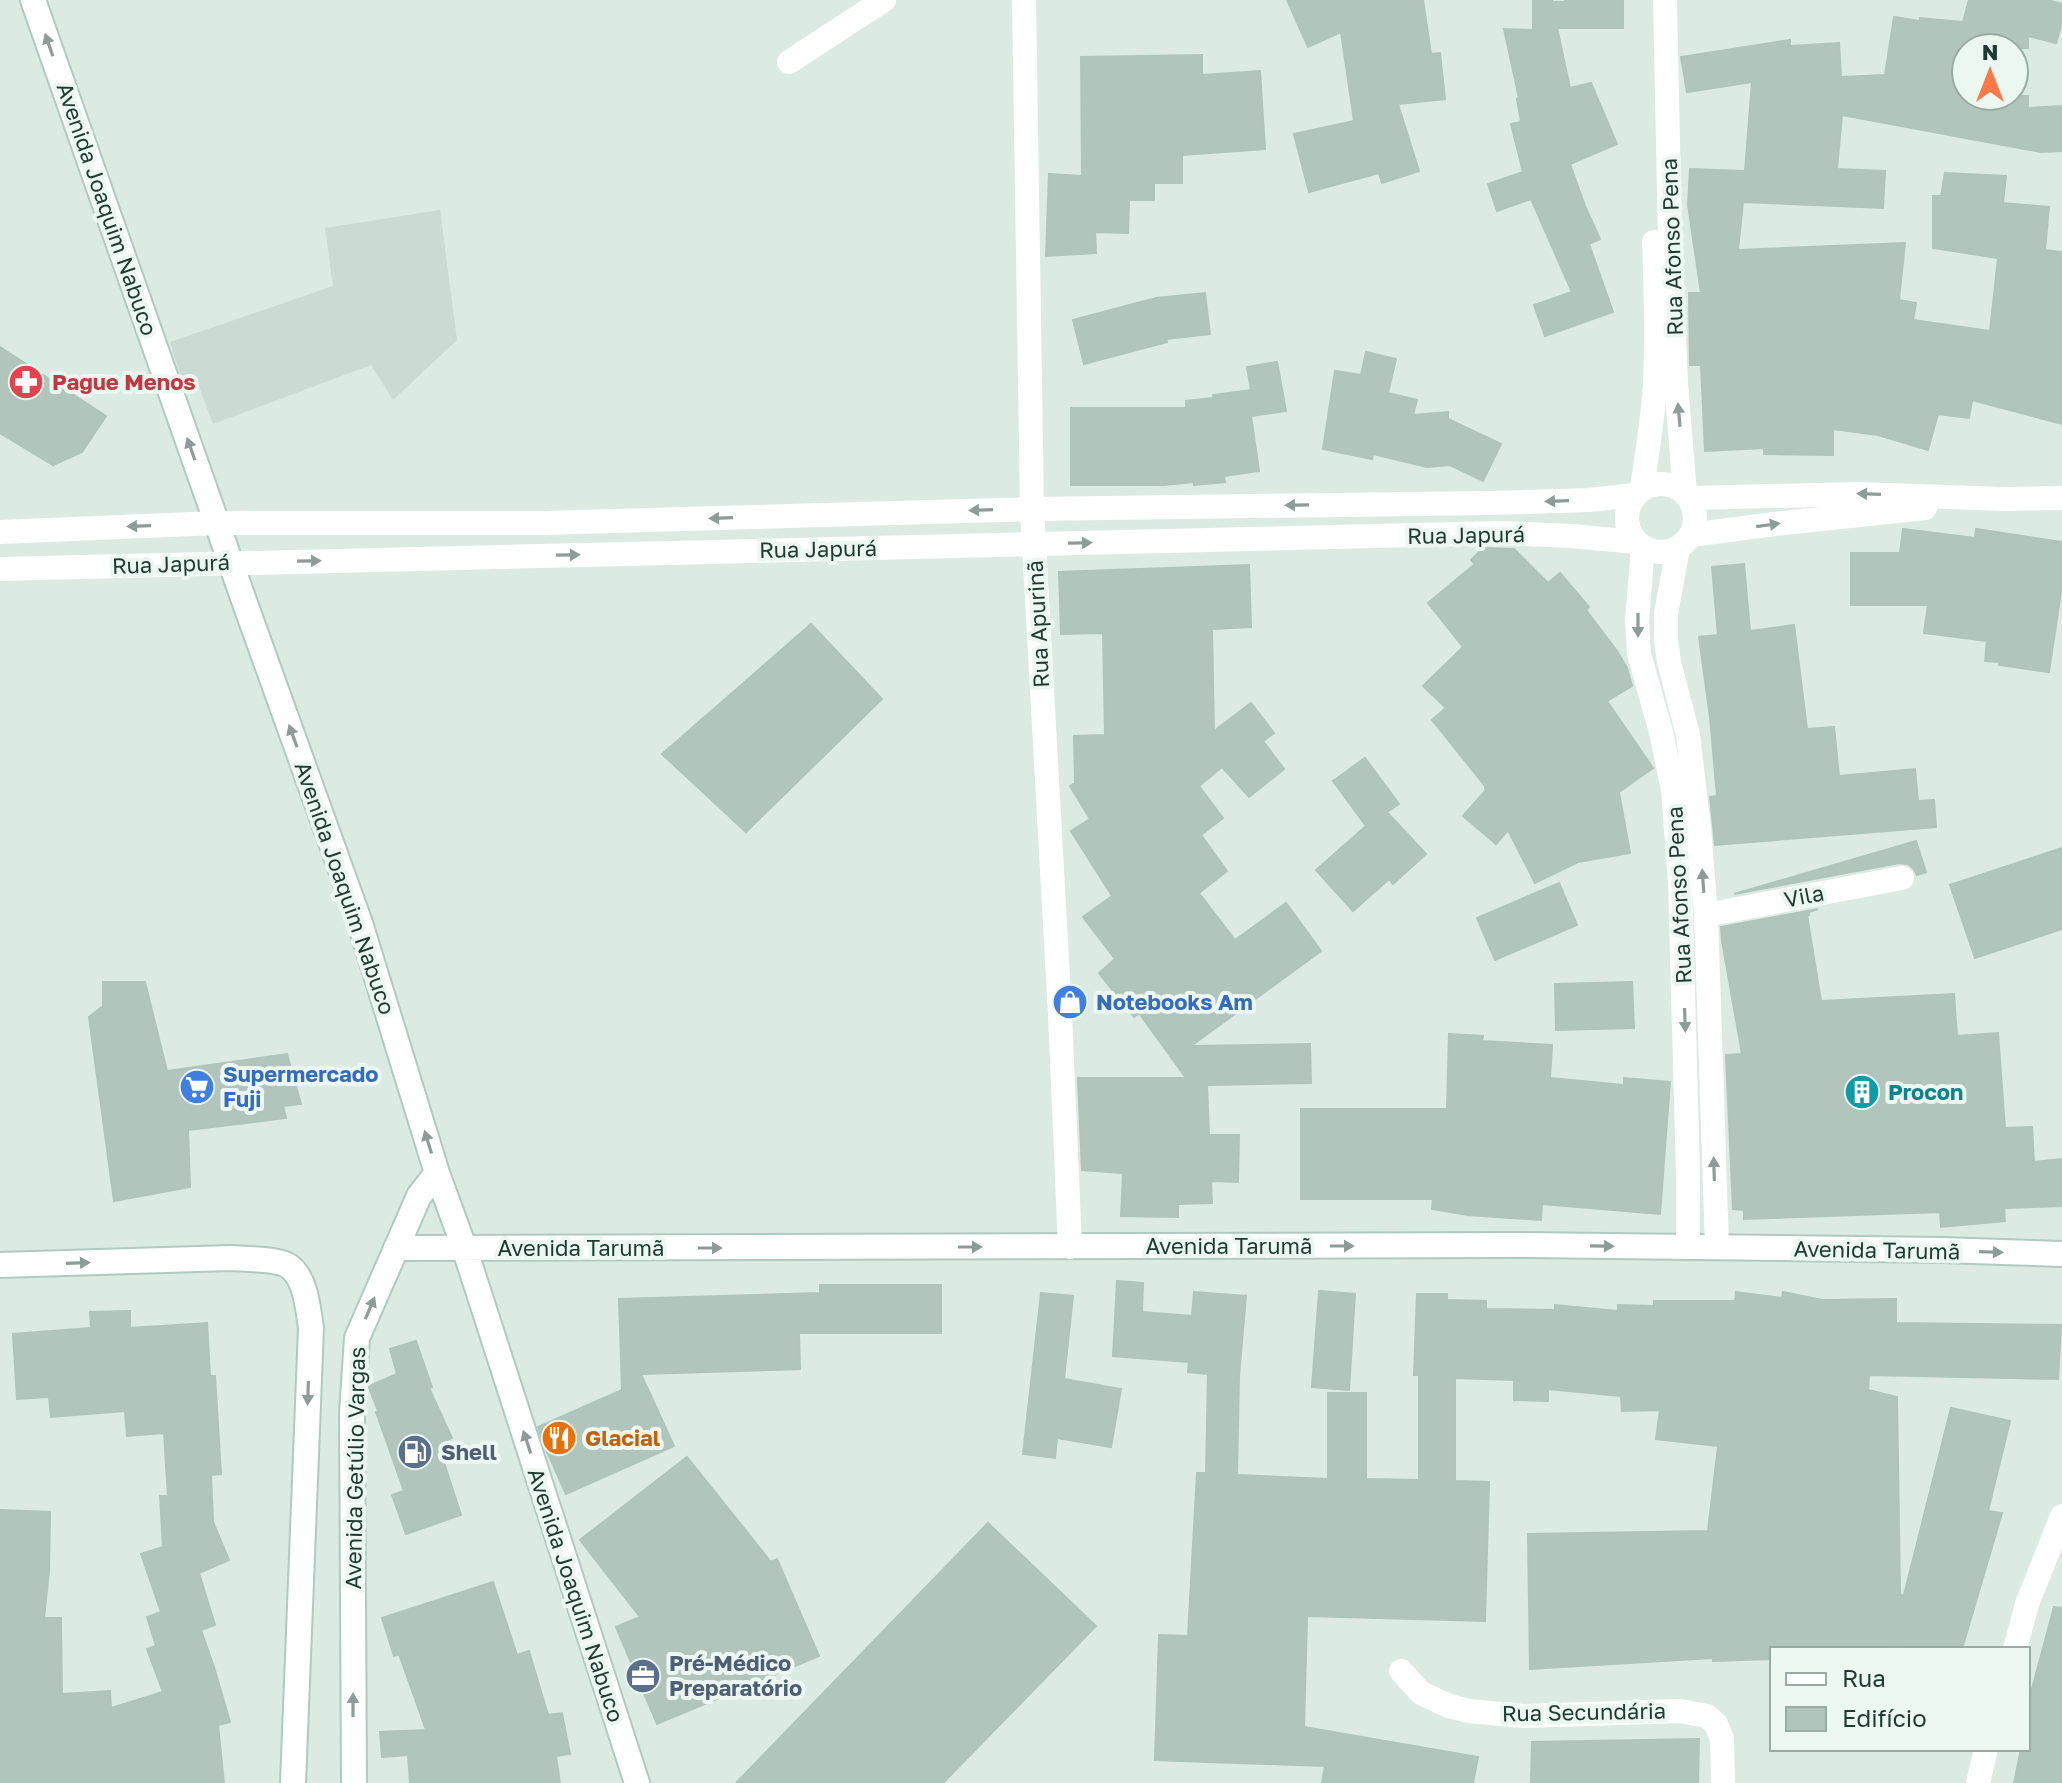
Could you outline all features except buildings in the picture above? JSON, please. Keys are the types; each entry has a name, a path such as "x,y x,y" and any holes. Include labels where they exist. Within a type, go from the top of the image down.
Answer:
{"street":[{"name":"Avenida Joaquim Nabuco","path":"33,0 360,923 437,1173 464,1247 637,1783"},
{"path":"789,62 884,0"},
{"name":"Rua Apurinã","path":"1024,0 1033,544 1070,1247"},
{"name":"Rua Afonso Pena","path":"1639,492 1655,385 1650,0"},
{"name":"Rua Afonso Pena","path":"1665,0 1676,384 1688,495"},
{"path":"1684,542 1695,523 1695,510 1688,495 1676,486 1653,484 1639,492 1629,503 1626,517 1629,531 1640,545 1655,552 1667,552 1684,542 2003,499"},
{"name":"Rua Japurá","path":"0,532 217,523 543,523 1032,509 1489,503 1589,500 1639,492"},
{"path":"1688,495 2062,498"},
{"name":"Rua Japurá","path":"0,569 1499,533 1572,536 1640,545"},
{"name":"Rua Afonso Pena","path":"1684,542 1666,613 1666,640 1688,735 1680,882 1688,1247"},
{"name":"Rua Afonso Pena","path":"1640,545 1639,654 1661,732 1684,790 1706,915 1717,1247"},
{"name":"Vila","path":"1706,915 1902,878"},
{"name":"Avenida Getúlio Vargas","path":"354,1783 352,1413 357,1338 419,1196 437,1173"},
{"name":"Avenida Tarumã","path":"396,1248 1517,1245 2062,1254"},
{"path":"0,1265 231,1258 288,1265 301,1281 311,1328 293,1783"},
{"path":"2016,1647 2027,1604 2062,1516"},
{"name":"Rua Secundária","path":"1401,1671 1421,1693 1469,1711 1523,1716 1680,1711 1707,1716 1716,1724 1722,1739 1723,1783"},
{"path":"1978,1783 1986,1751"}],"shaded area":[{"path":"440,210 457,340 393,400 371,365 213,424 195,376 182,381 170,342 333,286 325,228"}],"place":[{"name":"Pague Menos","path":"26,382"},
{"name":"Notebooks Am","path":"1070,1002"},
{"name":"Supermercado Fuji","path":"197,1087"},
{"name":"Procon","path":"1862,1092"},
{"name":"Glacial","path":"559,1438"},
{"name":"Shell","path":"415,1452"},
{"name":"Pré-Médico Preparatório","path":"643,1676"}]}
